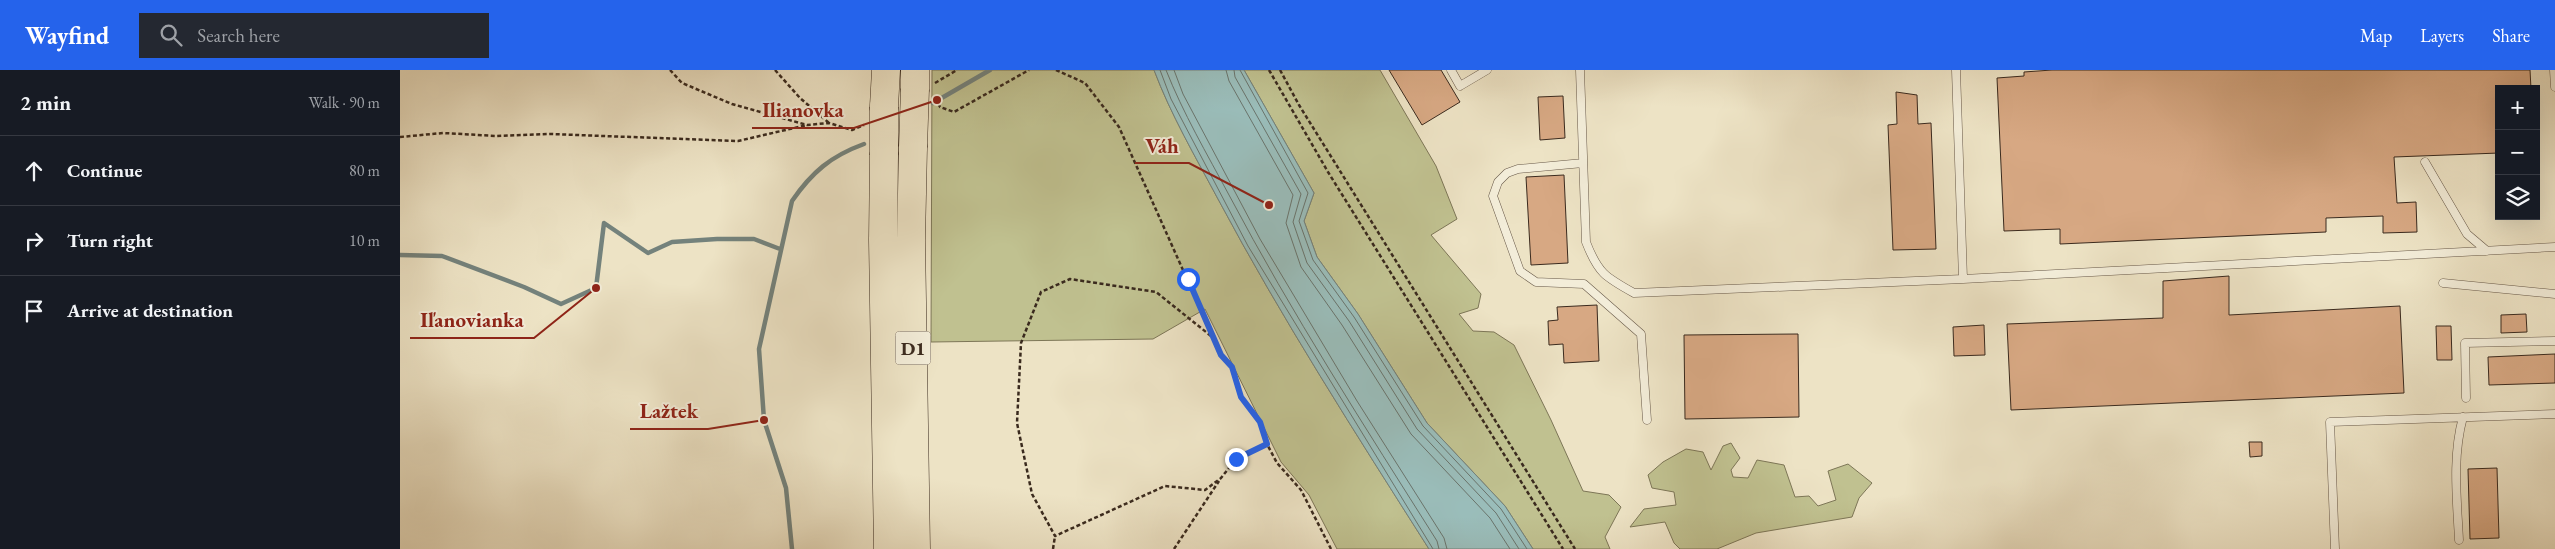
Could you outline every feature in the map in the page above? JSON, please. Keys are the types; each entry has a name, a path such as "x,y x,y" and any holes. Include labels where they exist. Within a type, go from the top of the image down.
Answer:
{"highway":[{"name":"D1","path":"886,70 875,116 884,155 888,549"},
{"name":"D1","path":"916,549 911,240 913,147 921,81"}],"lane":[{"path":"1451,70 1460,86 1488,70"},
{"path":"1580,70 1586,242 1596,267 1613,282 1634,293 1963,279 2555,247"},
{"path":"1956,70 1963,279"},
{"path":"2554,70 2555,87"},
{"path":"2425,162 2466,234 2487,251"},
{"path":"1583,163 1518,169 1507,173 1498,182 1493,196 1520,271 1536,282 1584,284 1641,334 1647,420"},
{"path":"2443,283 2555,294"},
{"path":"2466,398 2465,343 2555,341"},
{"path":"2334,549 2330,422 2555,414"},
{"path":"2459,540 2456,481 2457,438 2463,417"}],"path":[{"path":"670,70 682,83 732,104 808,125"},
{"path":"775,70 800,98 829,123"},
{"path":"921,81 957,70"},
{"path":"940,107 954,112 978,96 1029,70"},
{"path":"1056,70 1085,83 1119,127 1216,340 1221,355 1232,367 1241,397 1260,422 1267,444 1277,463 1301,490 1331,549"},
{"path":"1269,70 1328,172 1563,549"},
{"path":"1280,70 1299,105 1574,549"},
{"path":"400,137 444,133 496,136 550,134 738,141 808,125 829,123 852,130 875,116"},
{"path":"1053,549 1055,536 1032,494 1017,423 1021,343 1041,292 1070,278 1156,292 1216,340"},
{"path":"1174,549 1221,478 1236,459 1267,444"},
{"path":"1055,536 1165,486 1205,490 1221,478"}],"green space":[{"path":"932,70 1154,70 1184,135 1242,244 1320,376 1429,549 1337,549 1309,495 1281,462 1205,309 1153,339 931,342"},
{"path":"1244,70 1380,70 1436,166 1457,219 1431,235 1481,294 1478,308 1459,314 1473,331 1494,332 1514,345 1583,491 1609,495 1621,507 1605,537 1610,549 1533,549 1505,506 1427,423 1358,314 1317,257 1304,221 1314,193"},
{"path":"1731,443 1740,458 1731,470 1733,477 1748,478 1757,460 1784,465 1795,497 1809,496 1818,506 1836,500 1828,471 1848,464 1872,483 1859,498 1852,517 1756,533 1717,549 1680,549 1674,543 1665,522 1630,527 1644,509 1676,505 1674,492 1652,488 1648,475 1663,462 1686,449 1703,452 1711,470 1723,446"}],"water":[{"path":"1154,70 1244,70 1314,193 1304,221 1317,257 1358,314 1427,423 1505,506 1533,549 1429,549 1320,376 1242,244 1184,135"}],"building":[{"path":"1389,70 1441,70 1460,102 1422,125"},
{"path":"2052,70 2530,70 2531,85 2495,85 2495,153 2394,157 2397,203 2416,202 2417,232 2383,233 2383,216 2326,218 2326,232 2060,244 2060,229 2004,231 1997,78 2024,76 2024,72"},
{"path":"1896,92 1917,95 1918,124 1931,123 1936,249 1893,250 1888,125 1897,124"},
{"path":"1563,96 1565,138 1540,140 1538,97"},
{"path":"1564,175 1568,263 1531,265 1526,177"},
{"path":"2229,276 2229,315 2400,306 2404,393 2011,410 2007,324 2163,318 2163,281"},
{"path":"1597,305 1599,361 1564,363 1563,344 1549,345 1548,321 1558,320 1557,307"},
{"path":"2526,314 2527,332 2501,333 2501,315"},
{"path":"1984,325 1985,355 1954,356 1953,327"},
{"path":"2436,326 2451,326 2452,360 2437,360"},
{"path":"1798,334 1799,417 1685,419 1684,335"},
{"path":"2555,354 2555,383 2489,385 2488,357"},
{"path":"2249,442 2262,442 2262,456 2250,457"},
{"path":"2497,468 2499,538 2470,539 2468,469"}],"waterway":[{"path":"933,103 990,70"},
{"path":"792,549 786,488 764,420 759,349 792,201 823,166 842,154 864,144"},
{"path":"400,255 442,256 524,287 561,304 596,288 604,223 648,253 672,242 717,239 754,239 780,249"}],"place":[{"name":"Ilianovka","path":"937,100"},
{"name":"Váh","path":"1269,205"},
{"name":"Iľanovianka","path":"596,288"},
{"name":"Lažtek","path":"764,420"}],"route":[{"path":"1188,279 1221,355 1232,367 1241,397 1260,422 1267,444 1236,459"}]}
